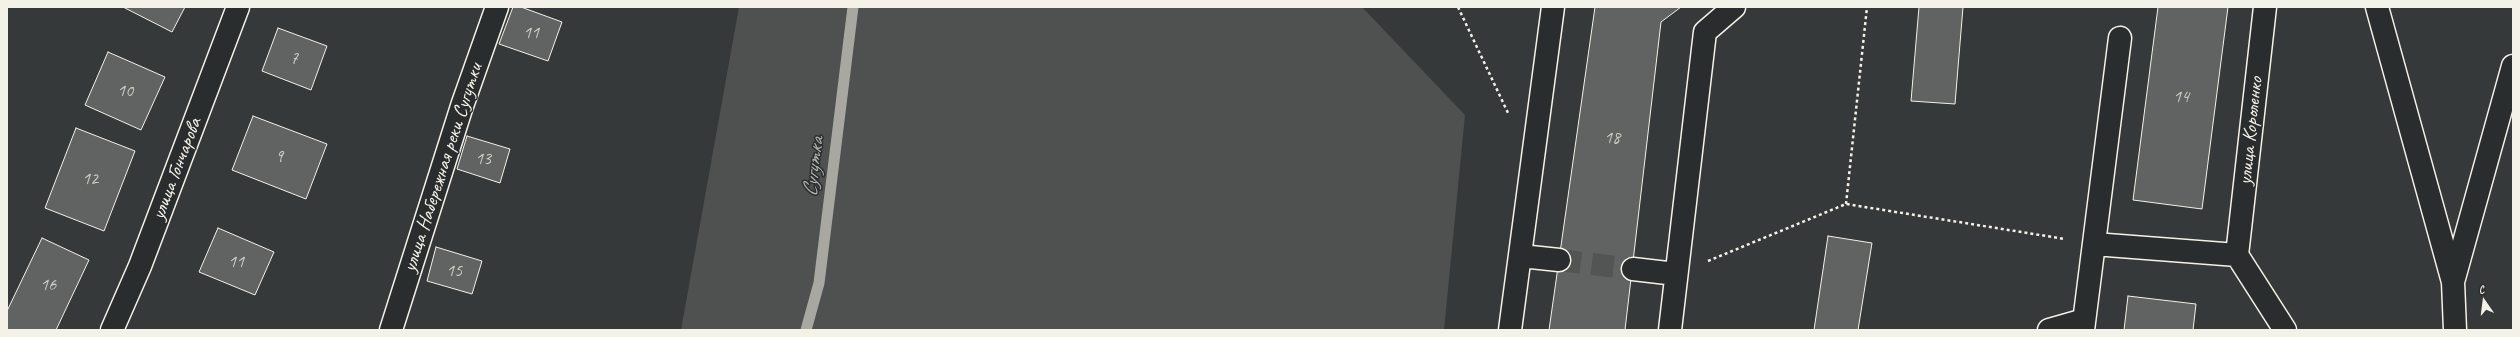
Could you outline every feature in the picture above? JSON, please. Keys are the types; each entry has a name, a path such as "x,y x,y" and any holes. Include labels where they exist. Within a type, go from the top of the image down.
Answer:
{"street":[{"name":"улица Гончарова","path":"112,330 140,266 238,7"},
{"name":"улица Набережная реки Сугутки","path":"391,330 462,106 497,7"},
{"path":"1510,330 1553,7"},
{"path":"1670,330 1705,32 1734,7"},
{"name":"улица Короленко","path":"2237,255 2265,7"},
{"path":"2377,7 2453,282 2455,330"},
{"path":"2049,330 2084,325 2120,38"},
{"path":"2453,282 2513,66"},
{"path":"2094,244 2237,255 2285,330"},
{"path":"1521,256 1559,260"},
{"path":"1633,269 1676,274"}],"path":[{"path":"1458,7 1509,115"},
{"path":"1846,204 1867,7"},
{"path":"1676,274 1846,204 2094,244"}],"shaded area":[{"path":"739,7 1362,7 1465,115 1444,330 681,330"}],"building":[{"path":"123,7 185,7 172,32"},
{"path":"513,7 521,7 562,22 548,61 499,44"},
{"path":"1595,7 1681,7 1661,22 1625,330 1549,330"},
{"path":"1919,7 1963,7 1955,104 1911,101"},
{"path":"2158,7 2228,7 2202,209 2133,200"},
{"path":"278,28 327,46 311,90 262,71"},
{"path":"108,52 165,77 141,130 85,105"},
{"path":"253,116 327,144 306,199 232,170"},
{"path":"76,128 135,151 104,231 45,208"},
{"path":"467,136 510,149 500,183 457,169"},
{"path":"218,228 274,252 255,295 199,272"},
{"path":"1828,236 1872,243 1858,330 1814,330"},
{"path":"42,238 89,260 56,330 7,330 7,311"},
{"path":"436,247 482,261 472,294 427,281"},
{"path":"2128,296 2196,304 2193,330 2124,330"}],"waterway":[{"name":"Сугутка","path":"806,330 819,283 853,7"}],"tunnel":[{"path":"1559,260 1633,269"}]}
